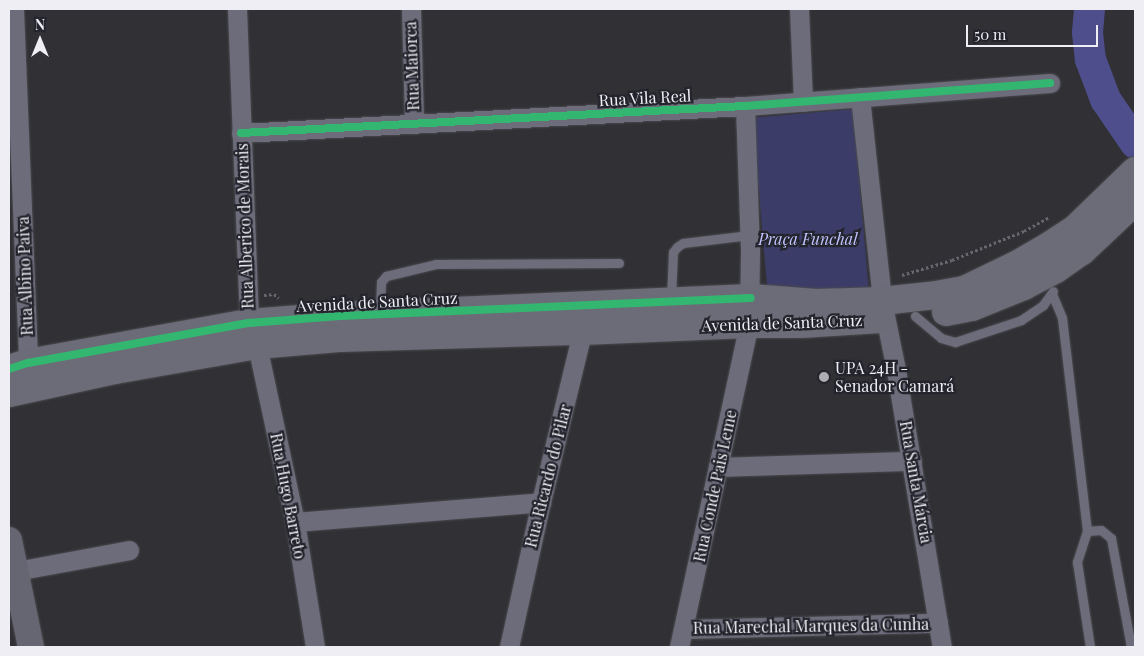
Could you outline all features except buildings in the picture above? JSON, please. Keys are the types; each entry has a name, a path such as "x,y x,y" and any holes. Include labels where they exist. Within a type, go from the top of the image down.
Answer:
{"main road":[{"name":"Avenida de Santa Cruz","path":"884,310 964,290 1016,265 1075,229 1133,183"},
{"name":"Avenida de Santa Cruz","path":"9,393 115,370 253,334 376,335 585,319 750,311 817,303 884,310 915,316 972,307 1024,286 1054,282 1082,250 1133,183"},
{"name":"Avenida de Santa Cruz","path":"18,366 380,315 585,319 671,303 750,311"}],"street":[{"name":"Rua Albino Paiva","path":"14,9 18,366"},
{"name":"Rua Alberico de Morais","path":"237,9 241,132 253,334"},
{"name":"Rua Maiorca","path":"410,9 414,124"},
{"path":"799,9 803,102"},
{"name":"Rua Vila Real","path":"241,132 745,106 1050,83"},
{"path":"860,97 884,310"},
{"path":"745,106 750,235 750,311"},
{"name":"Rua Santa Márcia","path":"884,310 912,461 942,647"},
{"name":"Rua Conde Pais Leme","path":"679,647 750,311"},
{"name":"Rua Ricardo do Pilar","path":"509,647 541,502 585,319"},
{"name":"Rua Hugo Barreto","path":"253,334 295,522 315,647"},
{"path":"718,467 912,461"},
{"path":"295,522 541,502"},
{"path":"9,540 31,647"},
{"path":"16,571 129,550"},
{"name":"Rua Marechal Marques da Cunha","path":"684,629 938,623"}],"lane":[{"path":"671,303 673,252 677,247 683,244 750,235"},
{"path":"380,315 381,282 392,273 436,264 619,263"},
{"path":"1054,282 1062,318 1086,531 1077,562 1090,647"},
{"path":"1086,531 1101,530 1111,538 1131,647"}],"green space":[{"name":"Praça Funchal","path":"853,109 869,293 769,302 752,118"}],"waterway":[{"path":"1089,9 1087,32 1090,59 1105,99 1135,143"}],"cycle path":[{"path":"241,133 745,106 1050,83"},
{"path":"9,369 28,363 249,323 340,316 751,298"}],"place":[{"name":"UPA 24H - Senador Camará","path":"824,377"}]}
